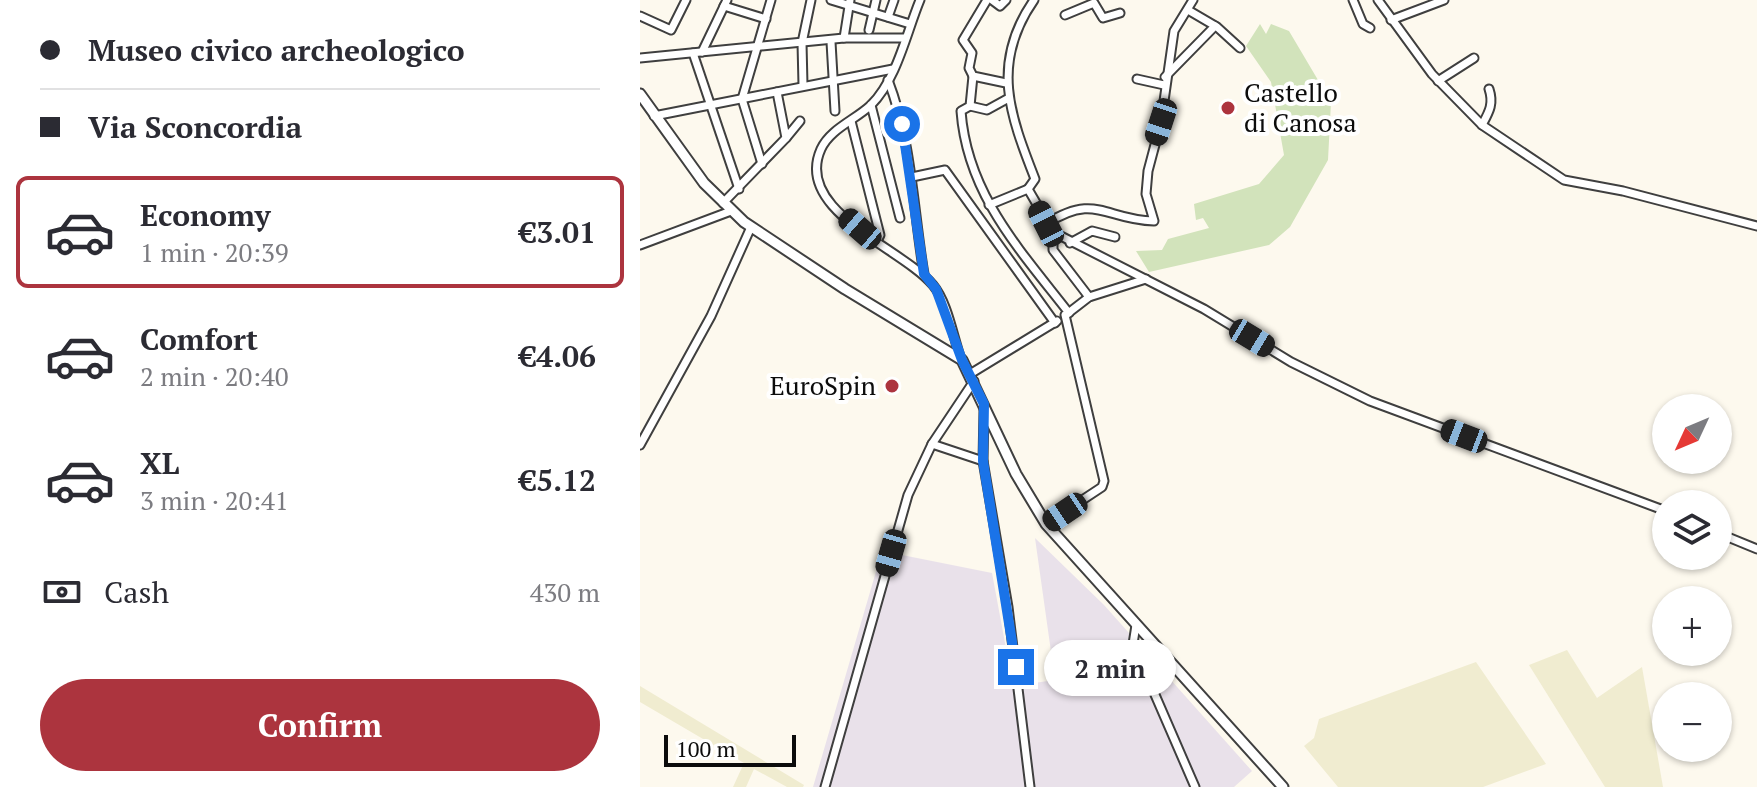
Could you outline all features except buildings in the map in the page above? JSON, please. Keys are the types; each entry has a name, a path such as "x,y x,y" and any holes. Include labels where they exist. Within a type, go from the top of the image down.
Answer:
{"street":[{"path":"640,16 671,30 686,0"},
{"path":"762,164 742,99 771,0"},
{"path":"803,85 802,43 811,0"},
{"path":"831,0 910,24"},
{"path":"869,30 876,0"},
{"path":"888,17 894,0"},
{"path":"920,0 888,80 871,105 822,146 816,161 816,179 822,193 835,208 924,274 936,289 962,360 1016,474 1046,524 1283,787"},
{"path":"970,106 973,76 969,68 972,53 963,40 989,0 1000,6 1006,0"},
{"path":"989,205 1028,189 1035,179 1007,99 1006,83 1013,43 1034,0"},
{"path":"1046,224 1066,211 1085,206 1154,221 1146,194 1161,122 1164,81 1174,31 1193,0"},
{"path":"1353,0 1363,24 1370,28"},
{"path":"1378,0 1438,81 1482,125 1564,180 1757,226"},
{"path":"1411,0 1415,11"},
{"path":"1391,20 1440,1"},
{"path":"1065,15 1097,2 1103,18 1120,13"},
{"path":"702,52 725,3 766,19"},
{"path":"844,38 849,3"},
{"path":"1188,10 1215,26 1240,48"},
{"path":"1164,81 1215,26"},
{"path":"640,58 831,42 844,38 905,38"},
{"path":"831,42 835,111"},
{"path":"693,53 739,189"},
{"path":"1438,81 1474,58"},
{"path":"654,116 893,69"},
{"path":"973,76 1006,83"},
{"path":"1137,79 1164,81"},
{"path":"888,80 898,105 912,177 924,274"},
{"path":"1482,125 1492,99 1489,89"},
{"path":"777,92 786,138"},
{"path":"640,94 727,207 751,227 962,360"},
{"path":"1007,99 987,110 970,106 961,111 968,162 989,205 1067,314 1104,481 1102,487 1046,524"},
{"path":"871,105 900,218"},
{"path":"640,245 689,230 727,207 739,189 800,121"},
{"path":"851,121 880,235 877,241"},
{"path":"912,177 945,170 1055,323"},
{"path":"1028,189 1053,232 1146,279 1291,362 1370,401 1652,506"},
{"path":"640,445 711,316 751,227"},
{"path":"1070,243 1092,231 1115,237"},
{"path":"1053,232 1053,250 1089,297"},
{"path":"825,787 908,495 932,444 972,378 1089,297 1146,279"},
{"path":"984,404 983,461 1008,607 1030,787"},
{"path":"932,444 983,461"},
{"path":"1732,539 1757,549"},
{"path":"1136,625 1133,644 1195,787"}],"shaded area":[{"path":"1035,538 1104,605 1252,771 1234,787 813,787 882,551 992,573 1013,686 1055,680"},
{"path":"1567,650 1597,698 1642,667 1652,724 1652,762 1659,762 1663,787 1605,787 1529,665"},
{"path":"1476,662 1546,764 1483,787 1338,787 1304,746 1314,738 1319,719"},
{"path":"640,686 803,787 787,787 754,769 746,787 733,787 744,763 640,702"}],"green space":[{"path":"1260,24 1266,34 1271,24 1289,31 1331,102 1328,160 1290,227 1269,245 1149,272 1136,251 1162,250 1168,239 1209,228 1203,218 1196,220 1194,204 1259,184 1284,155 1271,82 1246,46"}],"place":[{"name":"Castello di Canosa","path":"1228,108"},
{"name":"EuroSpin","path":"892,386"}],"route":[{"path":"902,124 924,274 936,289 962,360 984,404 983,461 1016,667"}]}
